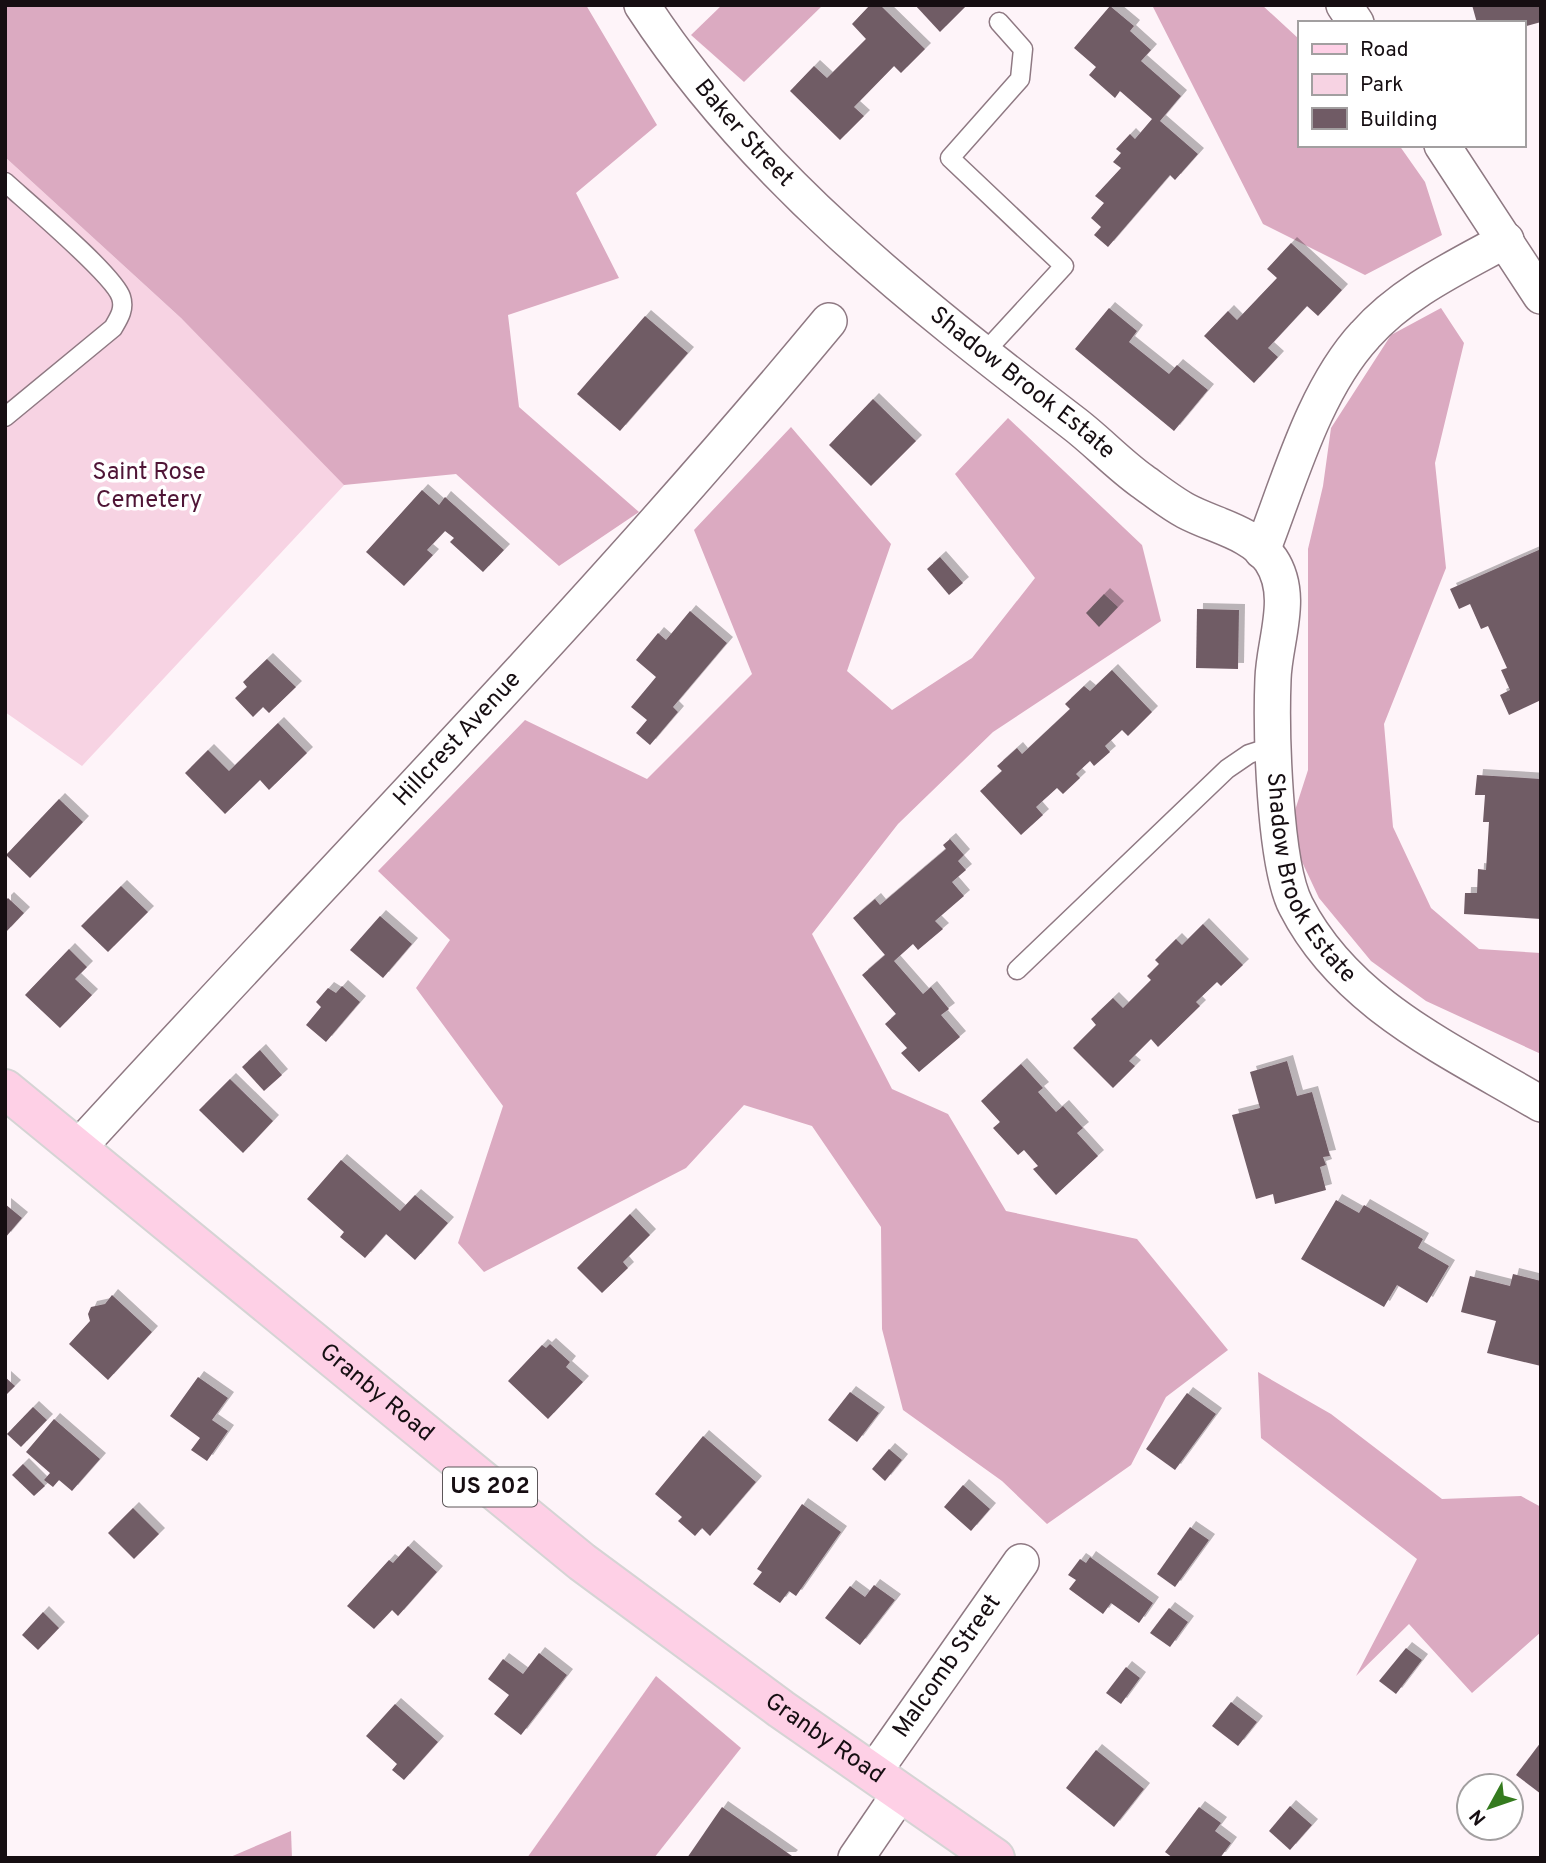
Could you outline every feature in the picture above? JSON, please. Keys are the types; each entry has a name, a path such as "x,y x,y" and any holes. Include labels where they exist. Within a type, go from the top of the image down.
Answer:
{"main road":[{"name":"Granby Road","path":"5,1089 582,1562 995,1858"}],"street":[{"name":"Baker Street","path":"642,5 723,114 776,172 858,250"},
{"path":"1344,5 1355,21"},
{"path":"1443,147 1541,296"},
{"path":"1262,551 1310,429 1344,362 1365,334 1435,278 1506,240"},
{"name":"Shadow Brook Estate","path":"858,250 983,354 1077,425 1140,480 1186,511 1238,534 1272,561 1282,585 1282,614 1273,673 1274,746 1284,867 1295,904 1334,962 1358,988 1401,1021 1541,1104"},
{"name":"Hillcrest Avenue","path":"78,1148 252,957 597,591 830,321"},
{"name":"Malcomb Street","path":"856,1858 887,1783 1021,1562"}],"lane":[{"path":"983,354 1064,266 950,158 1020,79 1023,49 999,22"},
{"path":"5,182 106,276 121,294 122,310 113,328 5,417"},
{"path":"1017,970 1227,769 1250,754 1274,746"}],"green space":[{"name":"Saint Rose Cemetery","path":"5,157 181,318 347,482 82,766 5,712"}],"shaded area":[{"path":"5,5 586,5 657,125 576,193 619,278 508,315 519,407 639,512 559,566 456,474 344,485 181,318 5,157"},
{"path":"722,5 823,5 744,82 691,35"},
{"path":"1152,5 1262,5 1298,38 1298,147 1400,147 1425,182 1442,235 1365,275 1263,224"},
{"path":"1441,308 1464,343 1435,463 1446,568 1384,724 1393,827 1431,908 1479,949 1541,953 1541,1054 1426,1001 1371,961 1319,898 1288,832 1308,770 1308,549 1323,486 1331,428 1391,335"},
{"path":"1008,418 1142,545 1161,621 993,732 898,824 812,934 892,1089 948,1114 1006,1211 1137,1239 1228,1350 1166,1397 1131,1465 1047,1524 1002,1481 903,1410 882,1329 881,1227 812,1126 744,1105 686,1168 484,1272 458,1243 503,1106 416,988 450,940 378,871 525,720 647,779 752,674 694,530 791,427 891,544 847,671 892,710 972,658 1035,578 955,474"},
{"path":"1258,1372 1331,1414 1442,1499 1521,1496 1541,1507 1541,1632 1472,1693 1409,1624 1356,1676 1417,1559 1261,1438"},
{"path":"656,1676 741,1748 654,1858 527,1858"},
{"path":"291,1831 292,1858 228,1858"}],"building":[{"path":"870,5 880,5 925,49 901,73 894,66 854,107 864,116 840,140 790,91 814,66 827,78 866,39 852,24"},
{"path":"915,5 967,5 940,32"},
{"path":"1472,5 1541,5 1541,22 1525,26 1525,21 1476,21"},
{"path":"1110,6 1134,26 1130,31 1151,50 1141,61 1181,96 1160,121 1198,154 1175,180 1170,175 1108,247 1094,235 1101,227 1091,218 1104,203 1095,196 1121,168 1113,162 1121,153 1116,149 1130,134 1135,139 1152,119 1120,91 1115,98 1089,75 1096,67 1074,48"},
{"path":"1291,243 1342,290 1318,316 1307,306 1268,348 1278,357 1254,383 1204,336 1228,311 1237,320 1277,278 1267,269"},
{"path":"1109,308 1137,331 1129,342 1169,374 1177,365 1208,390 1174,431 1075,349"},
{"path":"645,316 688,353 620,431 577,394"},
{"path":"873,399 916,441 871,486 829,445"},
{"path":"422,490 439,505 445,497 504,550 483,572 450,542 454,538 445,531 427,550 433,555 404,586 366,552"},
{"path":"1541,549 1541,700 1509,715 1500,695 1510,690 1501,670 1507,668 1488,626 1481,629 1470,604 1459,609 1450,589"},
{"path":"940,557 963,583 949,595 927,569"},
{"path":"1104,594 1118,607 1099,627 1086,613"},
{"path":"1197,609 1239,610 1238,669 1196,668"},
{"path":"690,611 727,643 673,707 678,712 650,745 636,733 647,720 631,707 656,677 636,660 658,633 666,640"},
{"path":"267,659 296,687 269,713 263,707 253,717 235,698 247,687 243,682"},
{"path":"1112,670 1152,712 1128,736 1122,730 1105,746 1110,752 1094,766 1090,761 1076,774 1080,778 1063,794 1057,788 1036,807 1043,815 1021,835 980,791 1002,771 997,766 1017,748 1022,754 1070,709 1065,704 1084,686 1090,691"},
{"path":"278,723 307,753 269,790 260,780 225,814 185,773 208,750 229,771"},
{"path":"1477,775 1541,779 1541,919 1464,914 1465,893 1477,893 1478,869 1486,870 1489,822 1483,822 1485,795 1475,795"},
{"path":"59,799 83,822 30,878 6,855"},
{"path":"950,839 964,855 958,861 966,870 952,882 964,896 935,921 943,929 918,950 913,944 894,961 923,994 931,987 949,1009 941,1015 960,1037 919,1072 901,1053 907,1048 885,1024 896,1014 862,975 885,955 853,918 875,899 880,905 946,849 943,845"},
{"path":"121,886 148,912 108,952 81,926"},
{"path":"8,898 24,913 5,933 5,901"},
{"path":"380,916 412,944 383,978 350,950"},
{"path":"1203,924 1243,965 1221,986 1217,982 1196,1002 1200,1006 1158,1047 1151,1039 1129,1061 1135,1066 1113,1088 1073,1048 1096,1025 1091,1019 1113,998 1123,1008 1151,980 1147,976 1159,964 1155,960 1176,939 1182,945"},
{"path":"69,949 87,967 75,979 92,995 60,1028 25,995"},
{"path":"342,986 360,1002 326,1042 306,1025 321,1007 316,1002 328,988 336,993"},
{"path":"260,1050 282,1075 264,1091 242,1067"},
{"path":"1287,1061 1297,1096 1312,1092 1330,1156 1323,1157 1326,1165 1320,1167 1326,1190 1275,1204 1273,1194 1256,1199 1232,1115 1260,1108 1250,1072"},
{"path":"1021,1064 1043,1088 1038,1092 1056,1112 1063,1106 1083,1128 1077,1133 1098,1156 1056,1195 1033,1169 1038,1166 1024,1150 1018,1155 993,1128 1000,1122 981,1101"},
{"path":"230,1079 273,1121 243,1153 199,1110"},
{"path":"341,1160 400,1211 415,1195 448,1223 415,1260 386,1234 365,1258 340,1237 344,1232 307,1199"},
{"path":"1336,1200 1359,1213 1364,1205 1423,1239 1418,1248 1449,1266 1427,1303 1397,1285 1384,1307 1301,1259"},
{"path":"5,1204 22,1218 5,1238"},
{"path":"630,1214 650,1235 623,1262 628,1268 602,1293 577,1268"},
{"path":"1513,1274 1541,1281 1541,1366 1487,1353 1496,1321 1461,1312 1470,1276 1510,1286"},
{"path":"112,1295 152,1332 108,1380 69,1344 90,1321 88,1314 91,1307 105,1304"},
{"path":"550,1344 570,1362 566,1367 583,1382 548,1419 508,1381 542,1345 546,1348"},
{"path":"5,1377 15,1386 5,1396"},
{"path":"198,1377 228,1398 212,1420 228,1431 207,1461 191,1450 200,1438 170,1416"},
{"path":"850,1392 879,1413 857,1442 828,1420"},
{"path":"1187,1393 1216,1414 1175,1470 1146,1449"},
{"path":"33,1407 47,1420 21,1447 7,1434"},
{"path":"54,1419 100,1459 72,1491 59,1480 53,1487 44,1480 50,1473 26,1452"},
{"path":"703,1436 756,1482 710,1536 702,1528 695,1536 678,1521 682,1517 655,1494"},
{"path":"889,1449 902,1460 885,1481 872,1469"},
{"path":"23,1464 45,1486 34,1496 12,1475"},
{"path":"963,1485 990,1509 971,1531 944,1507"},
{"path":"802,1504 841,1532 796,1596 789,1591 780,1603 753,1584 762,1572 757,1569"},
{"path":"133,1508 159,1534 134,1559 108,1533"},
{"path":"1190,1527 1209,1540 1175,1587 1157,1574"},
{"path":"408,1546 437,1572 398,1616 392,1610 374,1629 347,1606 389,1560 393,1563"},
{"path":"1090,1557 1153,1603 1139,1623 1111,1603 1103,1614 1069,1589 1076,1580 1068,1575 1080,1559 1086,1563"},
{"path":"874,1585 895,1600 860,1645 825,1618 850,1586 865,1597"},
{"path":"1169,1608 1188,1622 1170,1647 1150,1633"},
{"path":"43,1612 59,1628 38,1650 22,1635"},
{"path":"1406,1648 1422,1660 1396,1694 1379,1681"},
{"path":"539,1653 567,1675 521,1735 494,1714 509,1695 488,1679 503,1659 523,1674"},
{"path":"1126,1667 1140,1678 1121,1704 1106,1693"},
{"path":"1231,1702 1257,1722 1238,1746 1212,1726"},
{"path":"395,1704 438,1742 404,1780 392,1770 397,1764 366,1736"},
{"path":"1541,1742 1541,1794 1525,1782 1525,1772 1518,1772"},
{"path":"1096,1750 1144,1789 1114,1827 1066,1788"},
{"path":"1290,1806 1312,1825 1290,1850 1269,1831"},
{"path":"722,1807 792,1856 687,1858"},
{"path":"1199,1807 1221,1823 1215,1831 1231,1843 1220,1858 1173,1858 1165,1852"}]}
